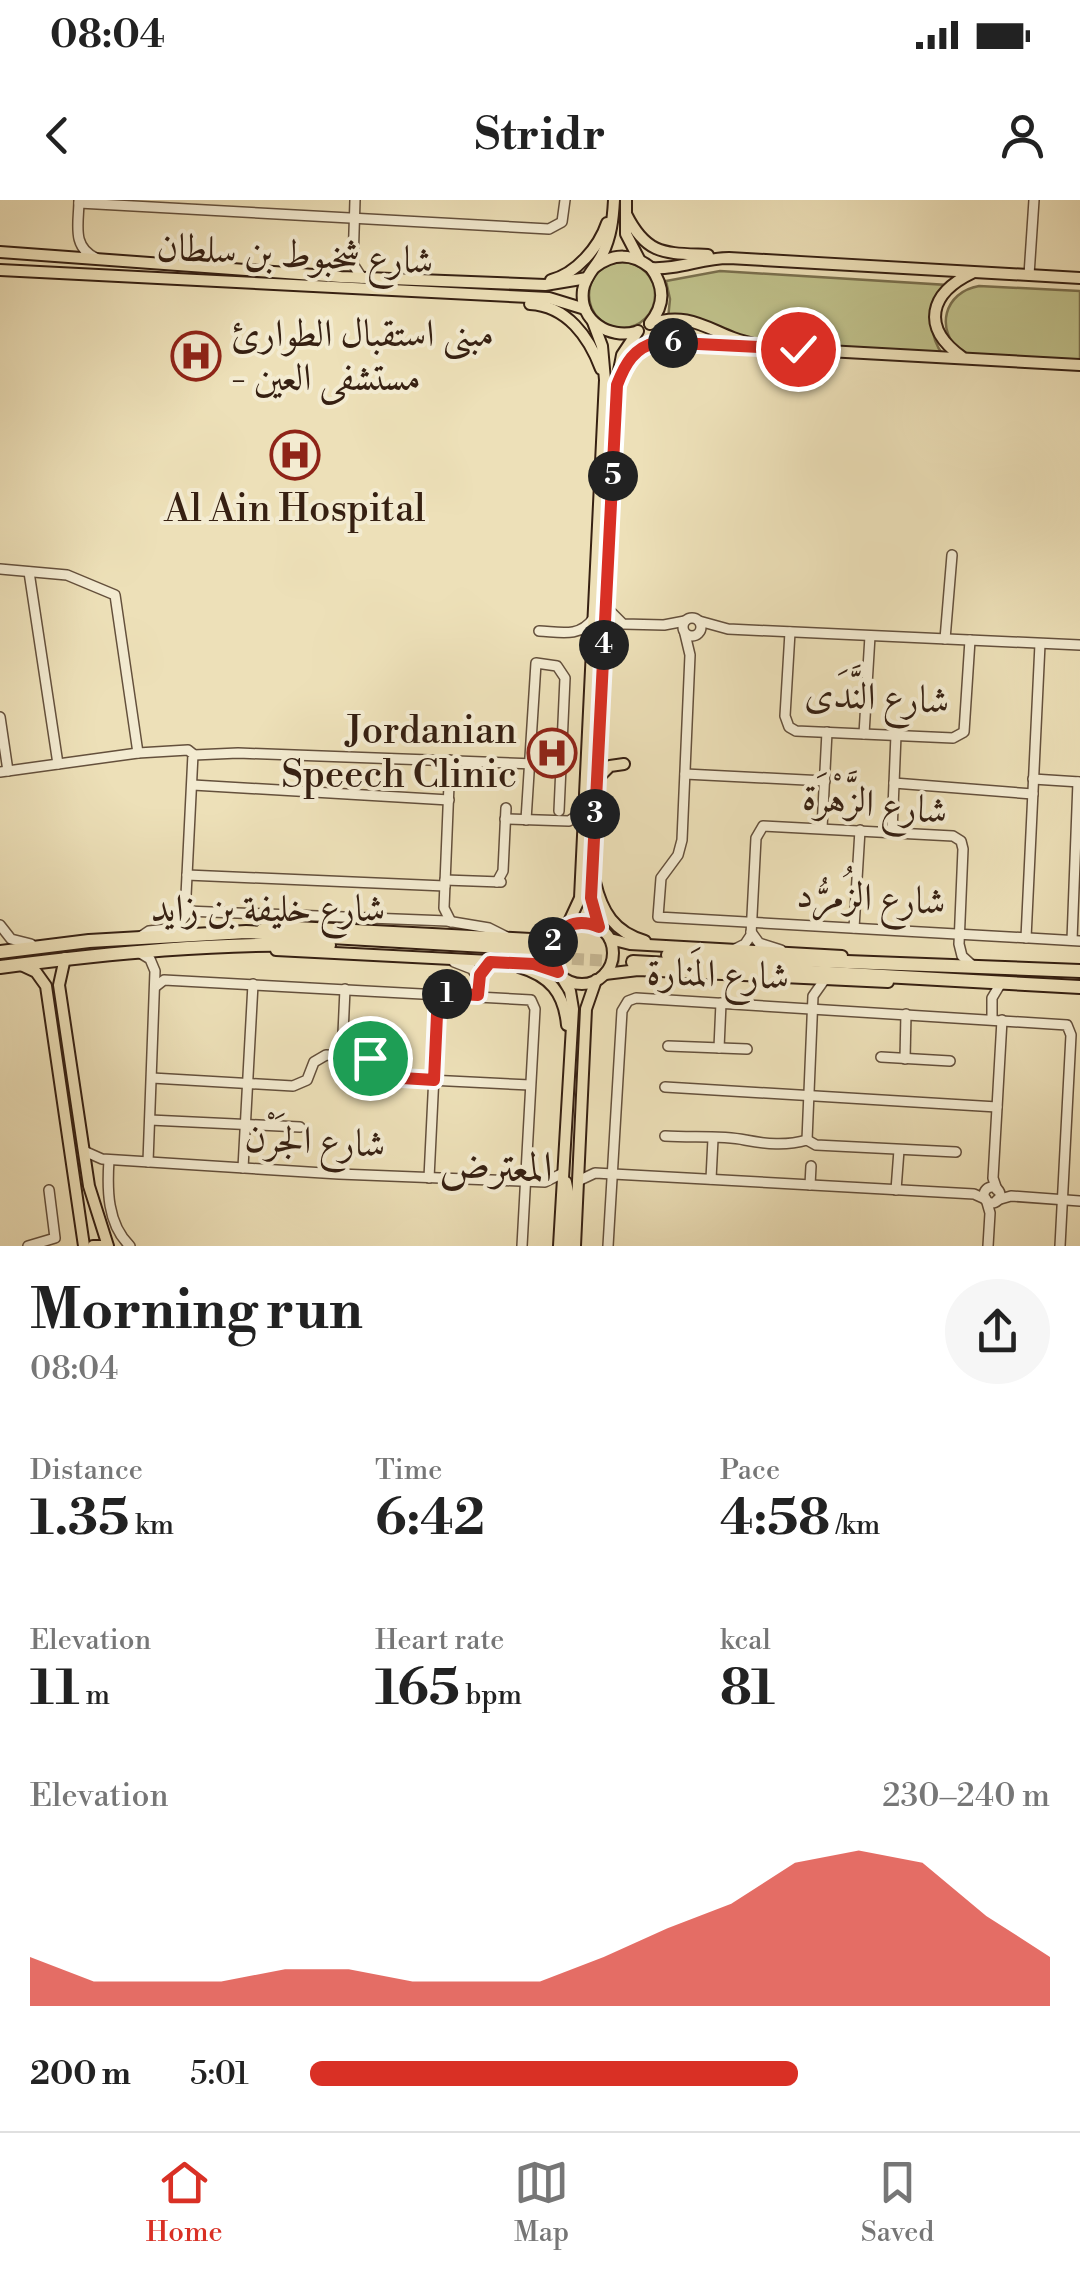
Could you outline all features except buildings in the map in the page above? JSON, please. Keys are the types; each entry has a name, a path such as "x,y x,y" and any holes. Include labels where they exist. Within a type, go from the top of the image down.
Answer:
{"highway":[{"name":"شارع خليفة بن زايد","path":"0,952 44,946 136,944 345,945 536,953 246,932 136,944 0,967"},
{"path":"1072,986 633,958 1080,971"}],"main road":[{"path":"626,200 628,240 640,260 651,268 662,293 650,324"},
{"path":"558,1242 573,1002 551,953 580,898 605,380 604,354 583,294 587,278 610,235 614,204"},
{"path":"444,280 552,280 564,276 597,244 614,204"},
{"path":"626,214 639,238 657,250 729,258 1080,278"},
{"name":"شارع شخبوط بن سلطان","path":"2,253 341,278 554,284 587,278"},
{"path":"594,267 612,257 640,260"},
{"path":"651,268 729,258"},
{"name":"شارع شخبوط بن سلطان","path":"0,270 550,298 586,309"},
{"path":"182,279 252,278 252,272"},
{"path":"964,358 941,338 935,312 946,288 973,272"},
{"path":"284,286 281,282 286,279 389,279"},
{"path":"380,291 392,296 547,306 576,326 595,354 605,380"},
{"path":"593,322 614,334 688,318 736,340 773,348"},
{"path":"575,1246 586,1009 613,954 610,939 599,927 591,904 592,872 617,385 622,355 638,331"},
{"path":"617,385 632,356 649,344 1075,365 1080,373"},
{"path":"597,783 610,766 624,764"},
{"path":"592,872 600,904 610,920 631,936 660,945"},
{"path":"567,926 583,922 599,927"},
{"path":"246,932 286,927 506,938 558,934"},
{"path":"610,939 923,964"},
{"path":"226,945 534,964 580,984 638,970 938,984 984,982"},
{"path":"65,958 59,985 89,1186 106,1246 93,1246"},
{"path":"508,962 539,974 557,990 571,1042"},
{"path":"15,965 36,972 46,986 84,1246"},
{"path":"563,1175 569,1193 567,1246"}],"street":[{"path":"268,200 268,214"},
{"path":"355,200 353,264 362,278"},
{"path":"99,260 82,250 78,240 79,202 552,228 563,219 565,200"},
{"path":"1030,276 1034,200"},
{"path":"55,256 70,252 78,240"},
{"path":"341,278 353,264"},
{"path":"945,639 952,555"},
{"path":"0,569 67,575 107,590 118,603 138,753"},
{"path":"29,572 38,611 58,764"},
{"path":"606,607 623,624 685,629 698,634 728,629 1080,645"},
{"path":"728,629 692,618 685,629 690,654 685,774 824,781"},
{"path":"539,631 575,633 593,619"},
{"path":"690,654 701,628 699,621"},
{"path":"604,640 623,624"},
{"name":"شارع النَّدَى","path":"790,632 786,721 794,730 864,734 956,738 963,734 970,640"},
{"path":"575,633 592,647"},
{"path":"864,734 870,636"},
{"path":"1026,938 1040,644"},
{"path":"526,820 536,663 557,666 565,678 559,811"},
{"path":"0,718 4,772 188,750 194,755 238,753 561,765"},
{"path":"822,828 827,732"},
{"path":"892,832 896,735"},
{"path":"148,1162 155,971 150,958 136,944 149,931 176,928 184,921 194,755"},
{"path":"450,760 444,908 451,922"},
{"name":"شارع الزُمرُّد","path":"685,774 682,845 661,878 658,917 752,927 854,928 1076,941"},
{"path":"1033,779 1079,782 1076,941"},
{"path":"894,783 1032,794"},
{"path":"192,786 448,800"},
{"path":"568,822 584,812"},
{"path":"497,882 503,871 506,813 526,820 568,822 583,833"},
{"name":"شارع الزَّهْرَة","path":"752,927 759,830 769,824 955,836 964,849 961,954 973,966"},
{"path":"854,928 860,830"},
{"path":"479,881 488,871 497,882"},
{"path":"188,875 497,882"},
{"path":"435,920 444,908"},
{"path":"186,911 435,920 493,930 506,938"},
{"path":"0,925 11,939 44,946"},
{"path":"735,949 747,942 752,927"},
{"path":"752,927 759,943 786,952"},
{"path":"446,960 472,968 479,978"},
{"path":"478,995 479,978 490,962"},
{"path":"155,971 164,980 478,995 526,998 533,1002 522,1246"},
{"path":"794,978 809,987 813,996 807,1140"},
{"path":"813,996 826,979"},
{"path":"155,988 164,980"},
{"path":"988,1246 997,1108 997,1019 992,998 1001,983"},
{"path":"243,1168 253,984"},
{"path":"342,1056 345,989"},
{"path":"429,1178 438,993"},
{"name":"شارع المَنارة","path":"608,1246 623,1007 636,998 1069,1026 1060,1246"},
{"path":"719,1048 721,1003"},
{"path":"905,1058 906,1014"},
{"path":"668,1046 747,1049"},
{"path":"152,1078 297,1085 309,1077 318,1058 342,1056 372,1060 386,1077 530,1085"},
{"path":"882,1057 950,1061"},
{"path":"665,1087 997,1108"},
{"path":"1067,1119 1080,1120"},
{"path":"150,1120 300,1127"},
{"path":"666,1136 756,1144 807,1140 816,1146 956,1152"},
{"path":"711,1179 713,1138"},
{"name":"شارع الجَرْن","path":"84,1150 108,1160 429,1178 545,1182 563,1175"},
{"path":"896,1190 899,1150"},
{"path":"108,1160 108,1199 130,1246"},
{"path":"579,1161 595,1172 612,1174 1080,1201"},
{"path":"810,1185 812,1166"},
{"path":"578,1181 595,1172"},
{"path":"545,1182 562,1193"},
{"path":"34,1246 56,1236 49,1190"}],"green space":[{"path":"622,262 646,271 655,295 646,319 622,328 598,319 589,295 598,271"},
{"path":"720,271 947,285 935,312 933,328 943,355 760,345 668,319 670,299 666,281"},
{"path":"979,286 1080,291 1080,365 962,353 948,334 947,313 958,296"}],"tunnel":[{"path":"536,957 633,962"}],"place":[{"name":"مبنى استقبال الطوارئ - مستشفى العين","path":"196,356"},
{"name":"Al Ain Hospital","path":"295,455"},
{"name":"Jordanian Speech Clinic","path":"552,753"}],"district":[{"name":"المعترض","path":"496,1168"}],"route":[{"path":"370,1058 386,1077 434,1080 438,993 478,995 480,975 490,962 534,964 558,972 551,953 560,931 577,922 599,927 591,898 617,385 628,362 641,348 658,342 798,349"}]}
